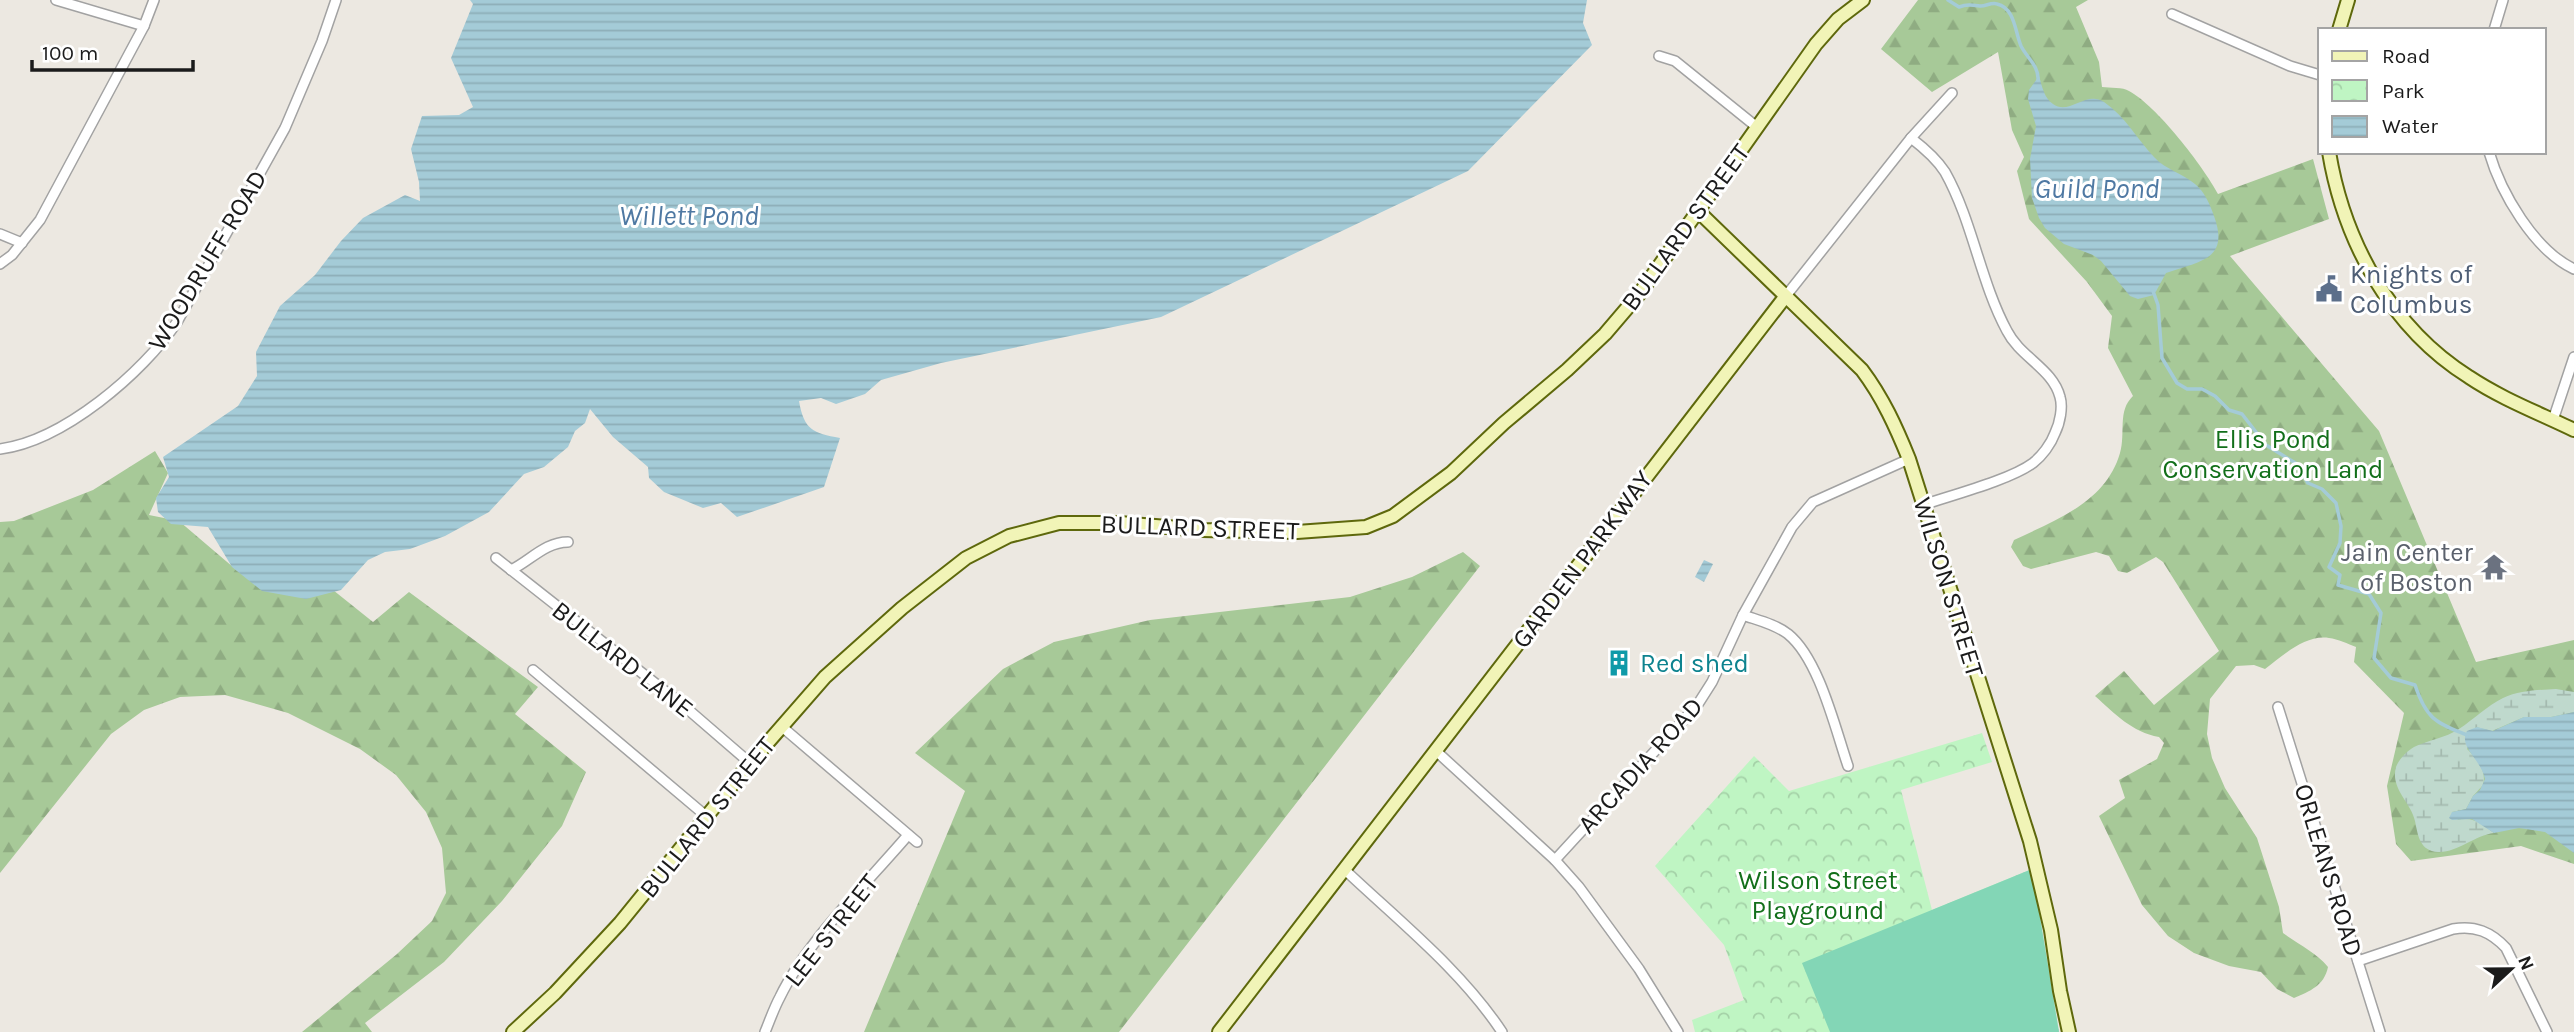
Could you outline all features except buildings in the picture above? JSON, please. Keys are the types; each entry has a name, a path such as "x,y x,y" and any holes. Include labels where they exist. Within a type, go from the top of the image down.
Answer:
{"main road":[{"name":"BULLARD STREET","path":"513,1032 555,993 620,923 750,763 825,677 910,601 966,558 1016,534 1059,523 1321,532 1366,527 1393,516 1451,472 1605,334 1640,293 1827,31 1863,0"},
{"path":"2340,28 2348,0"},
{"path":"2329,154 2337,192 2353,236 2374,277 2405,320 2437,354 2460,372 2501,396 2574,430"},
{"name":"WILSON STREET","path":"1699,212 1862,370 1882,398 1909,459 2030,841 2051,930 2069,1032"},
{"name":"GARDEN PARKWAY","path":"1219,1032 1786,297"}],"street":[{"path":"56,0 144,26"},
{"path":"0,264 12,255 40,220 144,26 154,0"},
{"name":"WOODRUFF ROAD","path":"0,449 29,440 77,417 102,399 163,343 285,128 336,0"},
{"path":"2495,28 2503,0"},
{"path":"2172,14 2290,66 2318,74"},
{"path":"1659,56 1675,61 1758,128"},
{"name":"GARDEN PARKWAY","path":"1786,297 1912,138 1952,93"},
{"path":"1912,138 1932,155 1944,172 1963,213 2008,335 2020,350 2054,381 2061,398 2056,433 2043,454 2032,464 1923,505"},
{"path":"2490,154 2494,170 2513,208 2551,253 2574,270"},
{"path":"0,233 22,243"},
{"path":"2553,420 2574,357"},
{"name":"ARCADIA ROAD","path":"1555,860 1698,704 1712,682 1743,615 1791,527 1812,502 1909,459"},
{"path":"511,570 526,563 537,552 559,542 568,542"},
{"name":"BULLARD LANE","path":"496,558 684,706 750,763"},
{"path":"1743,615 1779,629 1798,644 1821,688 1848,766"},
{"path":"533,670 706,816"},
{"name":"ORLEANS ROAD","path":"2278,707 2380,1032"},
{"path":"781,726 917,842"},
{"path":"1436,751 1555,860 1579,887 1639,969 1678,1032"},
{"name":"LEE STREET","path":"765,1032 780,996 796,969 908,835"},
{"path":"1345,870 1448,967 1502,1032"},
{"path":"2358,961 2453,929 2467,927 2483,930 2506,948 2547,1032"}],"green space":[{"name":"Ellis Pond Conservation Land","path":"1918,0 2088,0 2076,7 2099,62 2102,87 2126,90 2152,109 2191,153 2218,194 2313,159 2329,219 2230,256 2379,431 2476,662 2574,640 2574,864 2521,846 2411,861 2396,844 2387,786 2404,713 2354,662 2356,647 2336,639 2320,638 2295,647 2265,669 2254,665 2236,666 2210,699 2207,734 2212,758 2225,788 2257,838 2279,907 2283,933 2313,953 2328,967 2323,979 2311,990 2294,998 2277,989 2261,972 2229,966 2194,953 2168,936 2142,905 2099,816 2125,798 2119,780 2157,759 2164,743 2159,737 2140,731 2124,721 2095,696 2124,671 2154,705 2219,651 2163,562 2156,557 2127,573 2118,571 2109,556 2096,552 2031,569 2023,566 2011,547 2014,540 2078,507 2103,484 2120,453 2123,415 2133,396 2108,348 2112,316 2087,282 2029,219 2017,171 2024,157 2012,130 1998,52 1932,92 1881,49"},
{"path":"155,451 168,473 149,515 179,521 240,573 333,590 373,622 409,592 538,687 515,714 586,772 562,826 502,901 444,962 365,1023 372,1032 302,1032 397,954 432,921 446,893 442,848 426,812 396,775 360,749 288,713 225,695 180,697 144,710 111,734 0,873 0,522 14,521 93,490"},
{"path":"1463,552 1480,566 1119,1032 864,1032 965,791 915,753 1003,669 1054,642 1150,620 1350,597 1412,577"},
{"path":"2556,689 2574,692 2574,712 2551,717 2524,717 2492,731 2476,727 2467,749 2482,770 2483,785 2466,809 2452,812 2458,820 2473,820 2494,833 2445,852 2427,849 2421,842 2413,814 2396,782 2396,767 2401,758 2414,747 2459,729 2509,695"},
{"name":"Wilson Street Playground","path":"1982,733 1992,762 1901,790 1932,910 2032,869 2059,1032 1695,1032 1692,1020 1744,1000 1724,945 1655,866 1754,756 1789,791"},
{"path":"2032,869 2059,1032 1830,1032 1802,963"}],"water":[{"name":"Willett Pond","path":"470,0 1587,0 1583,23 1592,45 1468,171 1161,317 941,363 881,380 865,394 836,404 821,398 799,401 804,418 811,428 816,432 840,438 824,487 737,517 721,503 703,508 664,492 649,478 648,467 613,437 590,409 585,423 575,431 568,447 544,467 524,474 489,512 445,536 410,549 385,552 368,560 341,590 306,599 262,591 232,567 208,527 171,524 158,512 156,498 169,477 163,457 238,406 257,376 256,352 280,306 315,275 363,218 405,195 420,201 419,182 411,149 422,116 459,115 473,107 451,58 473,4"},
{"name":"Guild Pond","path":"2039,76 2047,99 2059,107 2091,99 2104,102 2159,161 2198,187 2209,202 2218,231 2218,242 2209,256 2166,273 2154,295 2138,299 2130,296 2101,261 2093,255 2064,244 2045,228 2032,198 2030,159 2036,126 2028,99 2029,90"},
{"path":"1704,560 1713,564 1704,582 1695,577"},
{"path":"2574,712 2574,853 2545,832 2519,828 2494,833 2472,819 2449,818 2452,812 2466,809 2485,779 2465,742 2467,731 2477,727 2493,731 2524,717 2551,717"}],"waterway":[{"path":"1948,0 1959,7 1995,4 2008,10 2021,46 2037,70 2038,80"},
{"path":"2153,291 2158,305 2162,358 2177,383 2187,389 2202,389 2215,396 2229,410 2242,414 2266,445 2297,464 2308,483 2322,489 2336,503 2341,526 2340,543 2329,567 2340,575 2338,585 2369,594 2381,613 2374,658 2391,678 2415,685 2423,705 2439,723 2467,735"}],"place":[{"name":"Knights of Columbus","path":"2329,289"},
{"name":"Jain Center of Boston","path":"2494,567"},
{"name":"Red shed","path":"1619,663"}]}
